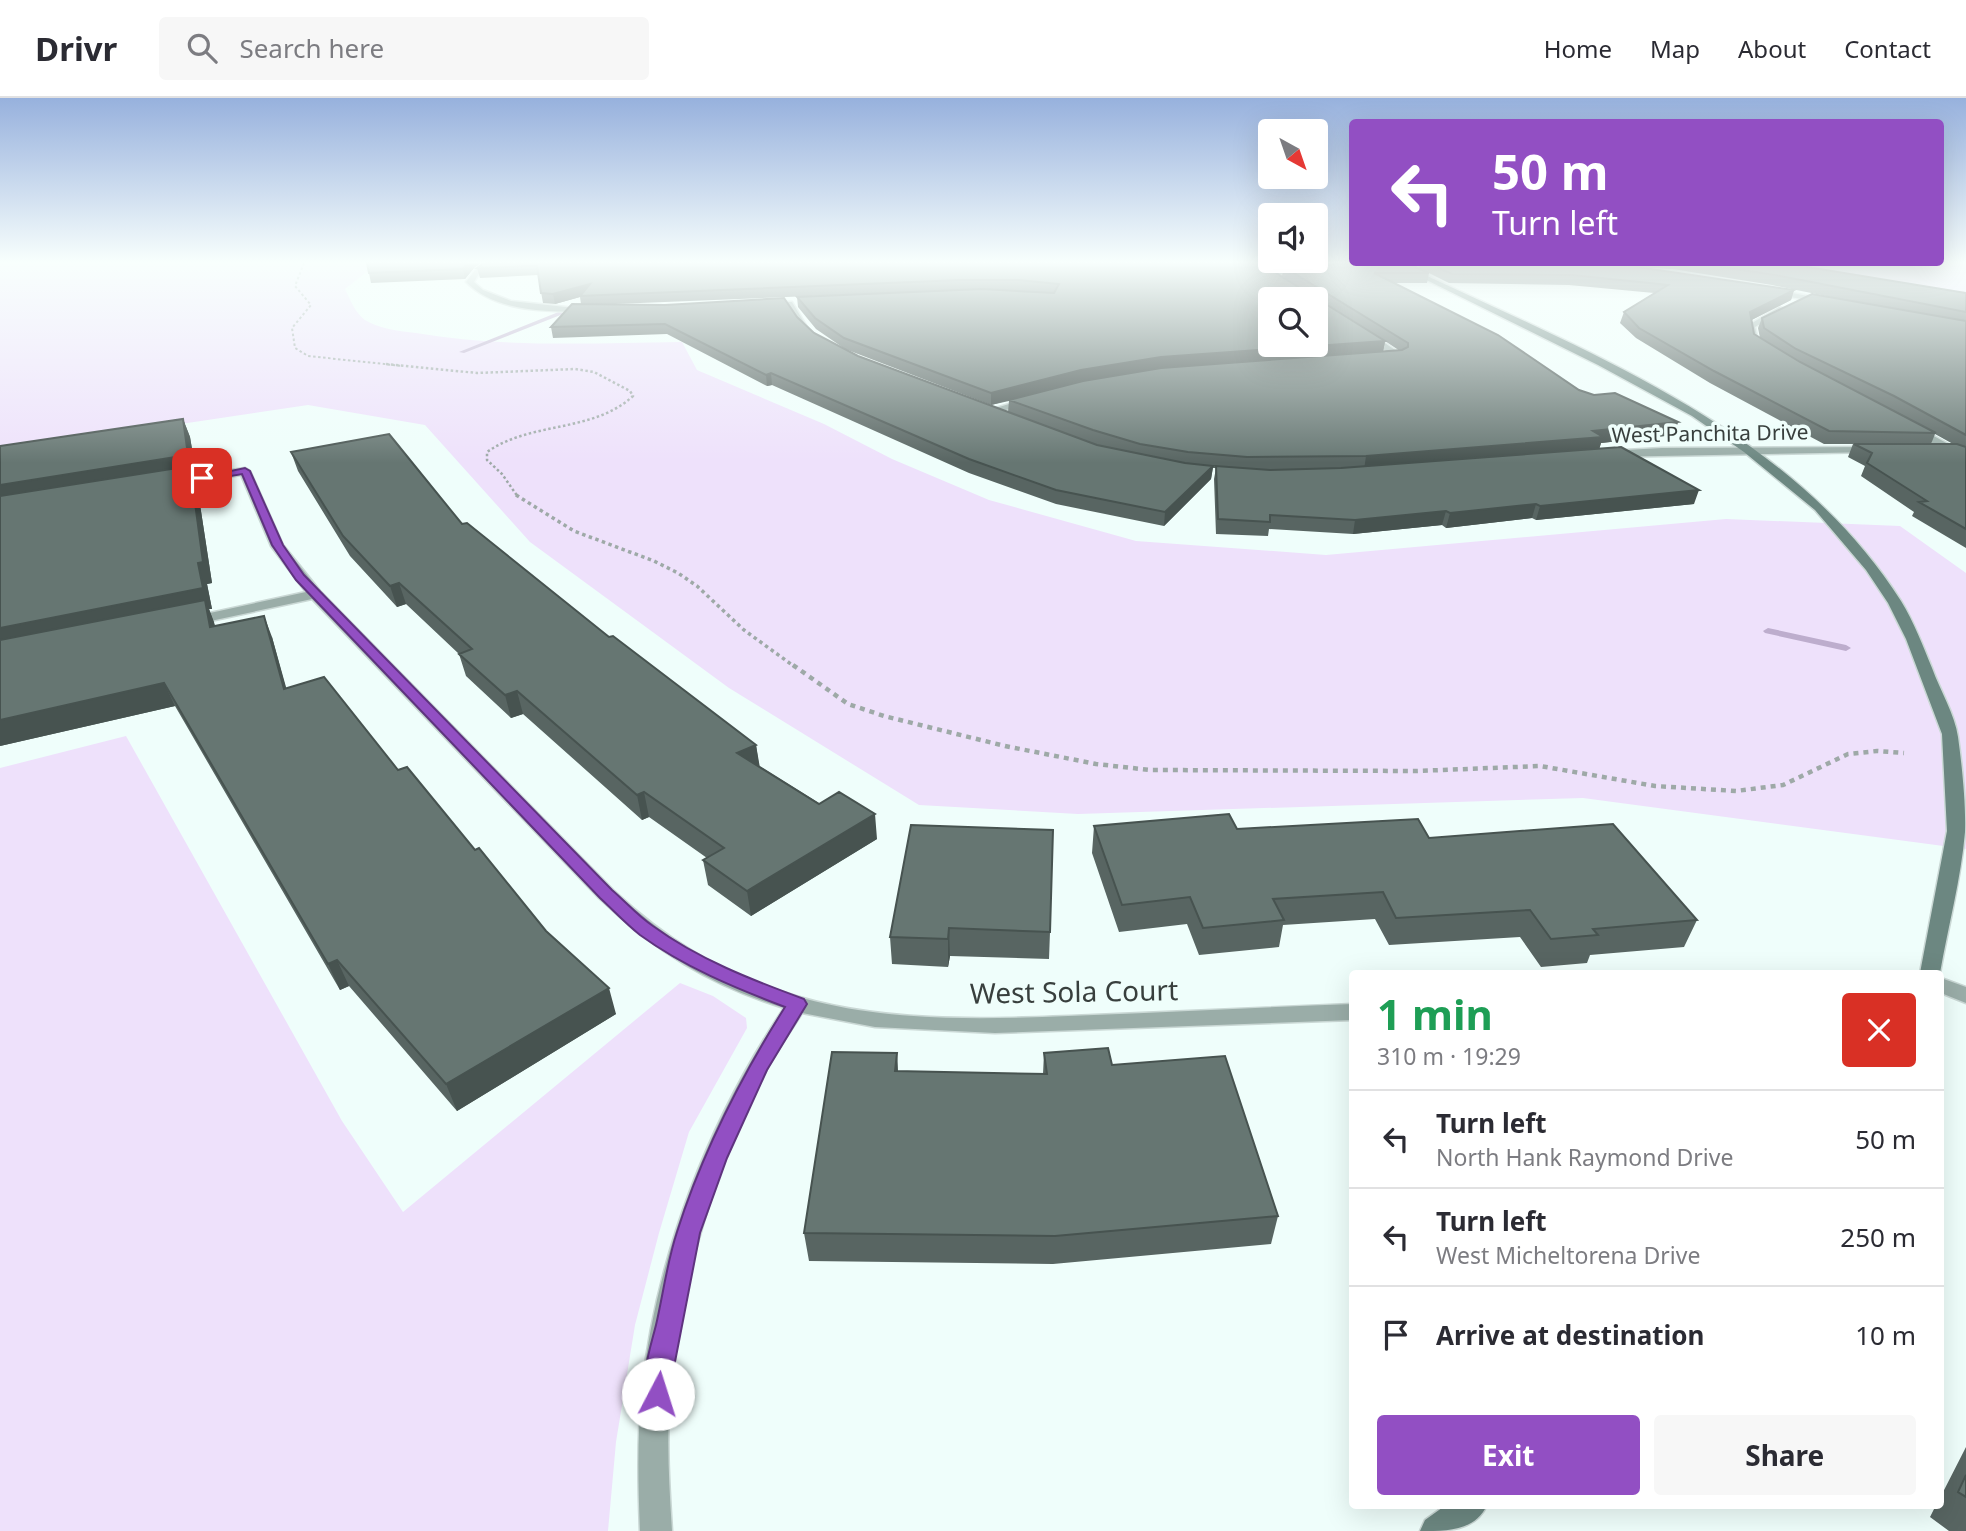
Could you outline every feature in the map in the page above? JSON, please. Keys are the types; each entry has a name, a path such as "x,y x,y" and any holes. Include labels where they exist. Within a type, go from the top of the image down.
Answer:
{"street":[{"path":"808,330 816,338"},
{"path":"1359,330 1399,356 1386,356"},
{"path":"1527,330 1652,390 1748,450 1819,508 1871,568 1895,603 1913,639 1950,734 1956,831 1931,970"},
{"path":"1752,330 1754,341 1765,349"},
{"path":"991,411 1042,397"},
{"path":"978,407 1004,416"},
{"path":"1907,425 1966,458"},
{"name":"West Panchita Drive","path":"1588,456 1748,450 1886,450"},
{"path":"1926,451 1953,451"},
{"name":"West Sola Court","path":"162,484 245,471 277,545 315,594 606,894 646,930 728,977 797,1004 873,1018 956,1024 1042,1024 1349,1012"},
{"path":"175,624 315,594"},
{"path":"1944,986 1966,995"},
{"path":"656,1531 653,1478 659,1366 688,1233 716,1158 757,1068 797,1004"},
{"path":"1436,1531 1466,1509"}],"path":[{"path":"292,330 295,348 307,356 477,373 575,369 594,372 630,391 633,396 622,407 511,438 487,452 487,460 502,474 513,493 525,502 575,531 678,573 697,586 744,630 848,704 884,716 1048,755 1150,770 1417,771 1540,766 1692,790 1736,791 1783,785 1848,754 1904,752"}],"shaded area":[{"path":"0,330 396,330 449,338 516,343 682,342 697,370 824,424 892,459 989,500 1136,541 1326,555 1726,519 1900,526 1966,573 1966,849 1583,798 1078,814 919,805 729,688 530,542 425,425 308,405 0,451"},
{"path":"126,736 342,1121 403,1212 680,983 713,996 746,1018 747,1028 689,1132 659,1233 635,1325 616,1442 608,1531 0,1531 0,768"}],"building":[{"path":"677,330 811,330 858,356 1097,445 1213,466 1165,512 1056,490 969,459 771,373 766,375"},
{"path":"832,330 1258,330 1258,350 1161,357 1081,370 991,393 844,338"},
{"path":"1328,330 1367,330 1385,341 1328,345"},
{"path":"1387,330 1488,330 1579,390 1594,395 1615,393 1678,422 1593,431 1603,437 1366,456 1247,457 1188,452 1140,444 1009,400 1083,381 1161,368 1328,357 1402,350 1408,347 1408,343"},
{"path":"1642,330 1753,330 1754,334 1800,362 1936,433 1829,431"},
{"path":"1767,330 1966,330 1966,435 1894,396 1796,349"},
{"path":"183,419 188,455 0,485 0,446"},
{"path":"389,434 462,524 467,523 609,637 613,636 756,745 737,753 819,804 839,792 875,814 747,891 703,860 724,848 644,792 637,795 517,691 505,695 459,654 472,649 399,583 390,586 343,536 291,452"},
{"path":"1854,444 1957,444 1966,447 1966,529 1919,502 1927,501 1867,463 1872,453"},
{"path":"1621,447 1699,490 1540,506 1536,504 1355,520 1270,515 1270,522 1218,519 1216,466 1270,470 1341,468"},
{"path":"190,466 203,562 198,563 203,588 0,628 0,496"},
{"path":"205,600 210,627 264,616 284,689 324,677 398,770 407,767 475,850 479,848 546,931 609,988 446,1084 337,960 328,964 164,683 0,720 0,640"},
{"path":"1229,814 1237,829 1418,819 1429,838 1613,824 1697,920 1593,929 1598,935 1551,939 1530,910 1396,918 1383,892 1273,899 1284,920 1203,928 1190,897 1122,905 1094,826"},
{"path":"911,825 1053,830 1050,932 949,928 948,939 890,937"},
{"path":"1108,1048 1112,1065 1225,1056 1278,1216 1055,1236 804,1233 832,1052 897,1053 895,1071 1047,1074 1044,1053"},
{"path":"1966,1475 1966,1497 1958,1492"}],"waterway":[{"path":"462,352 518,330"},
{"path":"1768,631 1846,648"}],"route":[{"path":"202,478 245,471 277,545 300,578 606,894 646,930 738,982 797,1004 757,1068 716,1158 688,1233 659,1366 658,1394"}]}
